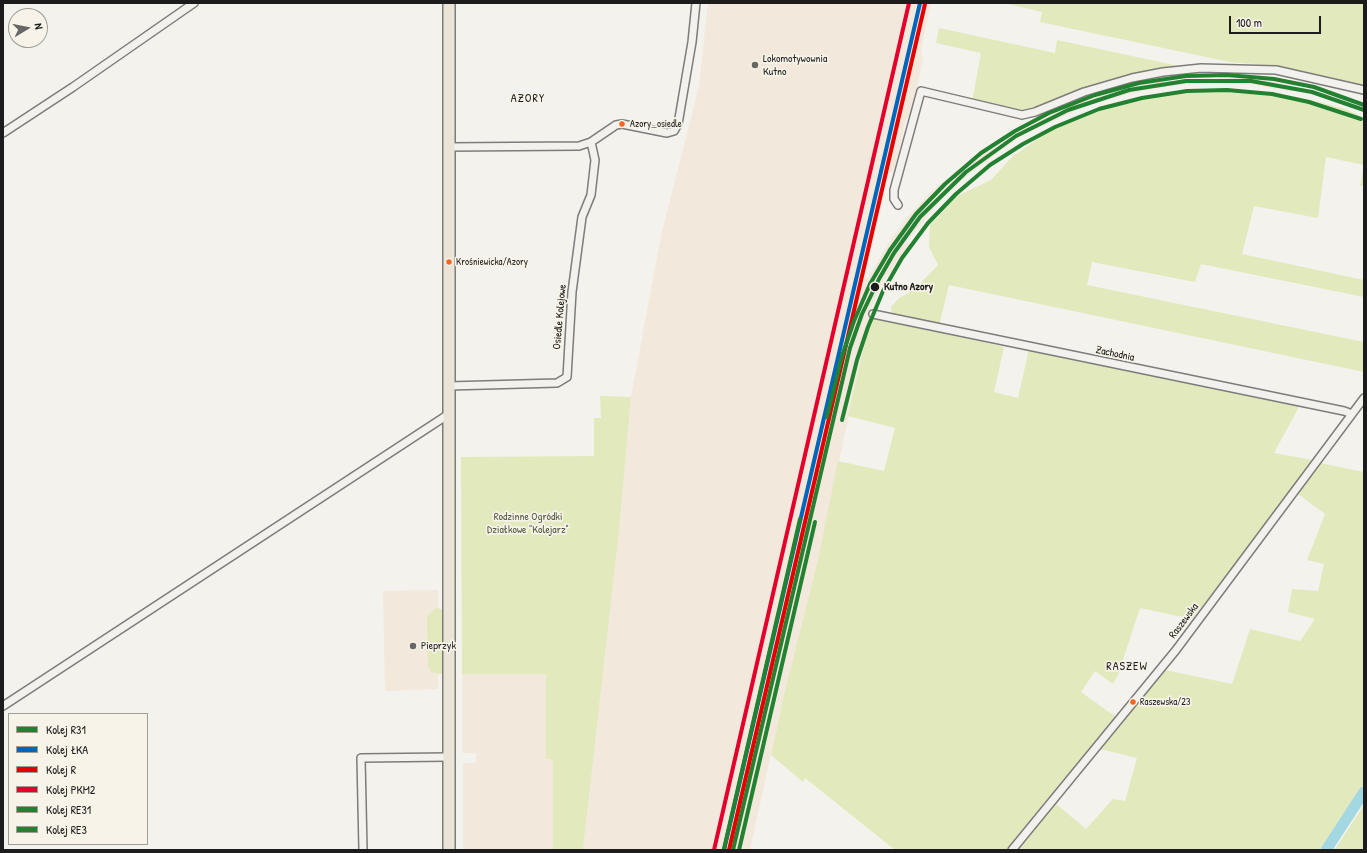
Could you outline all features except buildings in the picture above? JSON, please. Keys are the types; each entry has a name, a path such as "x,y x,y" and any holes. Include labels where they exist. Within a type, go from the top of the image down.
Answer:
{"main road":[{"path":"449,3 449,850"}],"street":[{"path":"3,133 73,87 194,3"},
{"path":"449,147 568,147 584,145 616,125 622,124 667,133 676,130 692,42 696,3"},
{"path":"898,205 894,199 894,190 921,91 1022,114 1035,112 1084,92 1132,78 1163,72 1201,68 1276,70 1364,90"},
{"name":"Osiedle Kolejowe","path":"449,386 557,383 567,377 572,292 582,217 591,195 595,160 591,142"},
{"name":"Zachodnia","path":"873,314 1344,411 1352,414"},
{"name":"Raszewska","path":"1012,850 1176,650 1364,398"},
{"path":"3,706 449,414"},
{"path":"363,850 361,758 449,757"}],"shaded area":[{"path":"708,3 931,3 921,50 923,61 910,117 906,119 894,172 889,173 865,277 868,278 892,237 910,214 931,192 963,166 1027,126 1057,112 1095,97 1131,87 1161,82 1230,78 1256,79 1296,85 1294,92 1256,85 1215,83 1182,85 1150,89 1097,102 1021,136 969,174 940,201 906,242 910,245 890,275 887,274 868,314 871,316 818,560 791,675 783,699 750,850 583,850 619,531 631,397 661,236 699,86"},
{"path":"438,590 438,689 385,691 383,591"},
{"path":"462,674 546,674 546,759 553,760 553,850 463,850 463,763 476,763 476,753 462,753"}],"green space":[{"path":"1004,3 1364,3 1364,87 1322,76 1254,64 1230,62 1040,22 1042,12"},
{"path":"939,28 1055,53 1057,40 1179,66 1106,81 1072,92 1030,111 1018,113 972,102 981,53 936,43"},
{"path":"1181,91 1259,91 1303,98 1346,109 1364,118 1364,165 1326,157 1318,218 1254,206 1242,254 1364,280 1364,297 1201,264 1195,282 1092,262 1087,285 1364,342 1364,372 949,285 939,326 902,319 892,314 891,307 899,298 914,290 938,265 929,247 930,225 957,196 991,180 1012,157 1046,133 1101,106 1136,98"},
{"path":"1364,165 1364,186 1360,186"},
{"path":"871,316 1004,347 994,392 1018,398 1029,349 1300,405 1274,453 1313,460 1288,499 1192,619 1140,608 1118,675 1113,684 1095,671 1081,692 1116,717 1094,748 1044,803 1006,850 895,850 805,778 803,782 771,755 783,699 818,560 838,461 884,471 895,428 848,416"},
{"name":"Rodzinne Ogródki Działkowe \"Kolejarz\"","path":"600,396 631,397 619,531 583,850 553,850 553,760 546,759 546,674 462,674 461,457 594,456 594,418 601,418"},
{"path":"1320,463 1364,472 1364,784 1319,850 1016,850 1055,803 1086,829 1113,799 1125,801 1137,758 1100,749 1165,670 1232,684 1250,629 1300,641 1315,619 1288,612 1292,589 1318,591 1324,564 1307,560 1325,514 1298,494"},
{"path":"436,608 441,609 444,614 443,673 440,674 432,672 428,666 427,616"},
{"path":"1364,805 1364,850 1334,850 1337,846"}],"waterway":[{"path":"1326,850 1364,792"}],"rail line":[{"name":"PKM2","path":"714,850 909,3"},
{"name":"ŁKA","path":"724,850 920,3"},
{"name":"R","path":"729,850 925,4"},
{"name":"RE31","path":"827,417 842,356 854,321 870,284 890,250 916,214 945,184 981,153 1015,131 1049,113 1095,95 1139,83 1186,76 1227,75 1274,79 1314,87 1364,105"},
{"name":"R31","path":"733,850 850,348 862,314 879,279 894,253 920,217 966,172 1016,136 1068,110 1129,90 1186,81 1251,81 1312,92 1364,110"},
{"name":"RE3","path":"842,420 857,360 868,327 883,291 902,258 928,223 956,194 990,165 1023,144 1055,127 1099,109 1142,98 1187,91 1227,90 1272,94 1309,102 1361,119"},
{"name":"RE31","path":"724,849 800,519"},
{"name":"RE3","path":"739,850 815,522"}],"place":[{"name":"Lokomotywownia Kutno","path":"755,65"},
{"name":"Azory_osiedle","path":"622,124"},
{"name":"Krośniewicka/Azory","path":"449,262"},
{"name":"Kutno Azory","path":"875,287"},
{"name":"Pieprzyk","path":"413,646"},
{"name":"Raszewska/23","path":"1133,702"}],"district":[{"name":"AZORY","path":"528,99"},
{"name":"RASZEW","path":"1127,667"}]}
